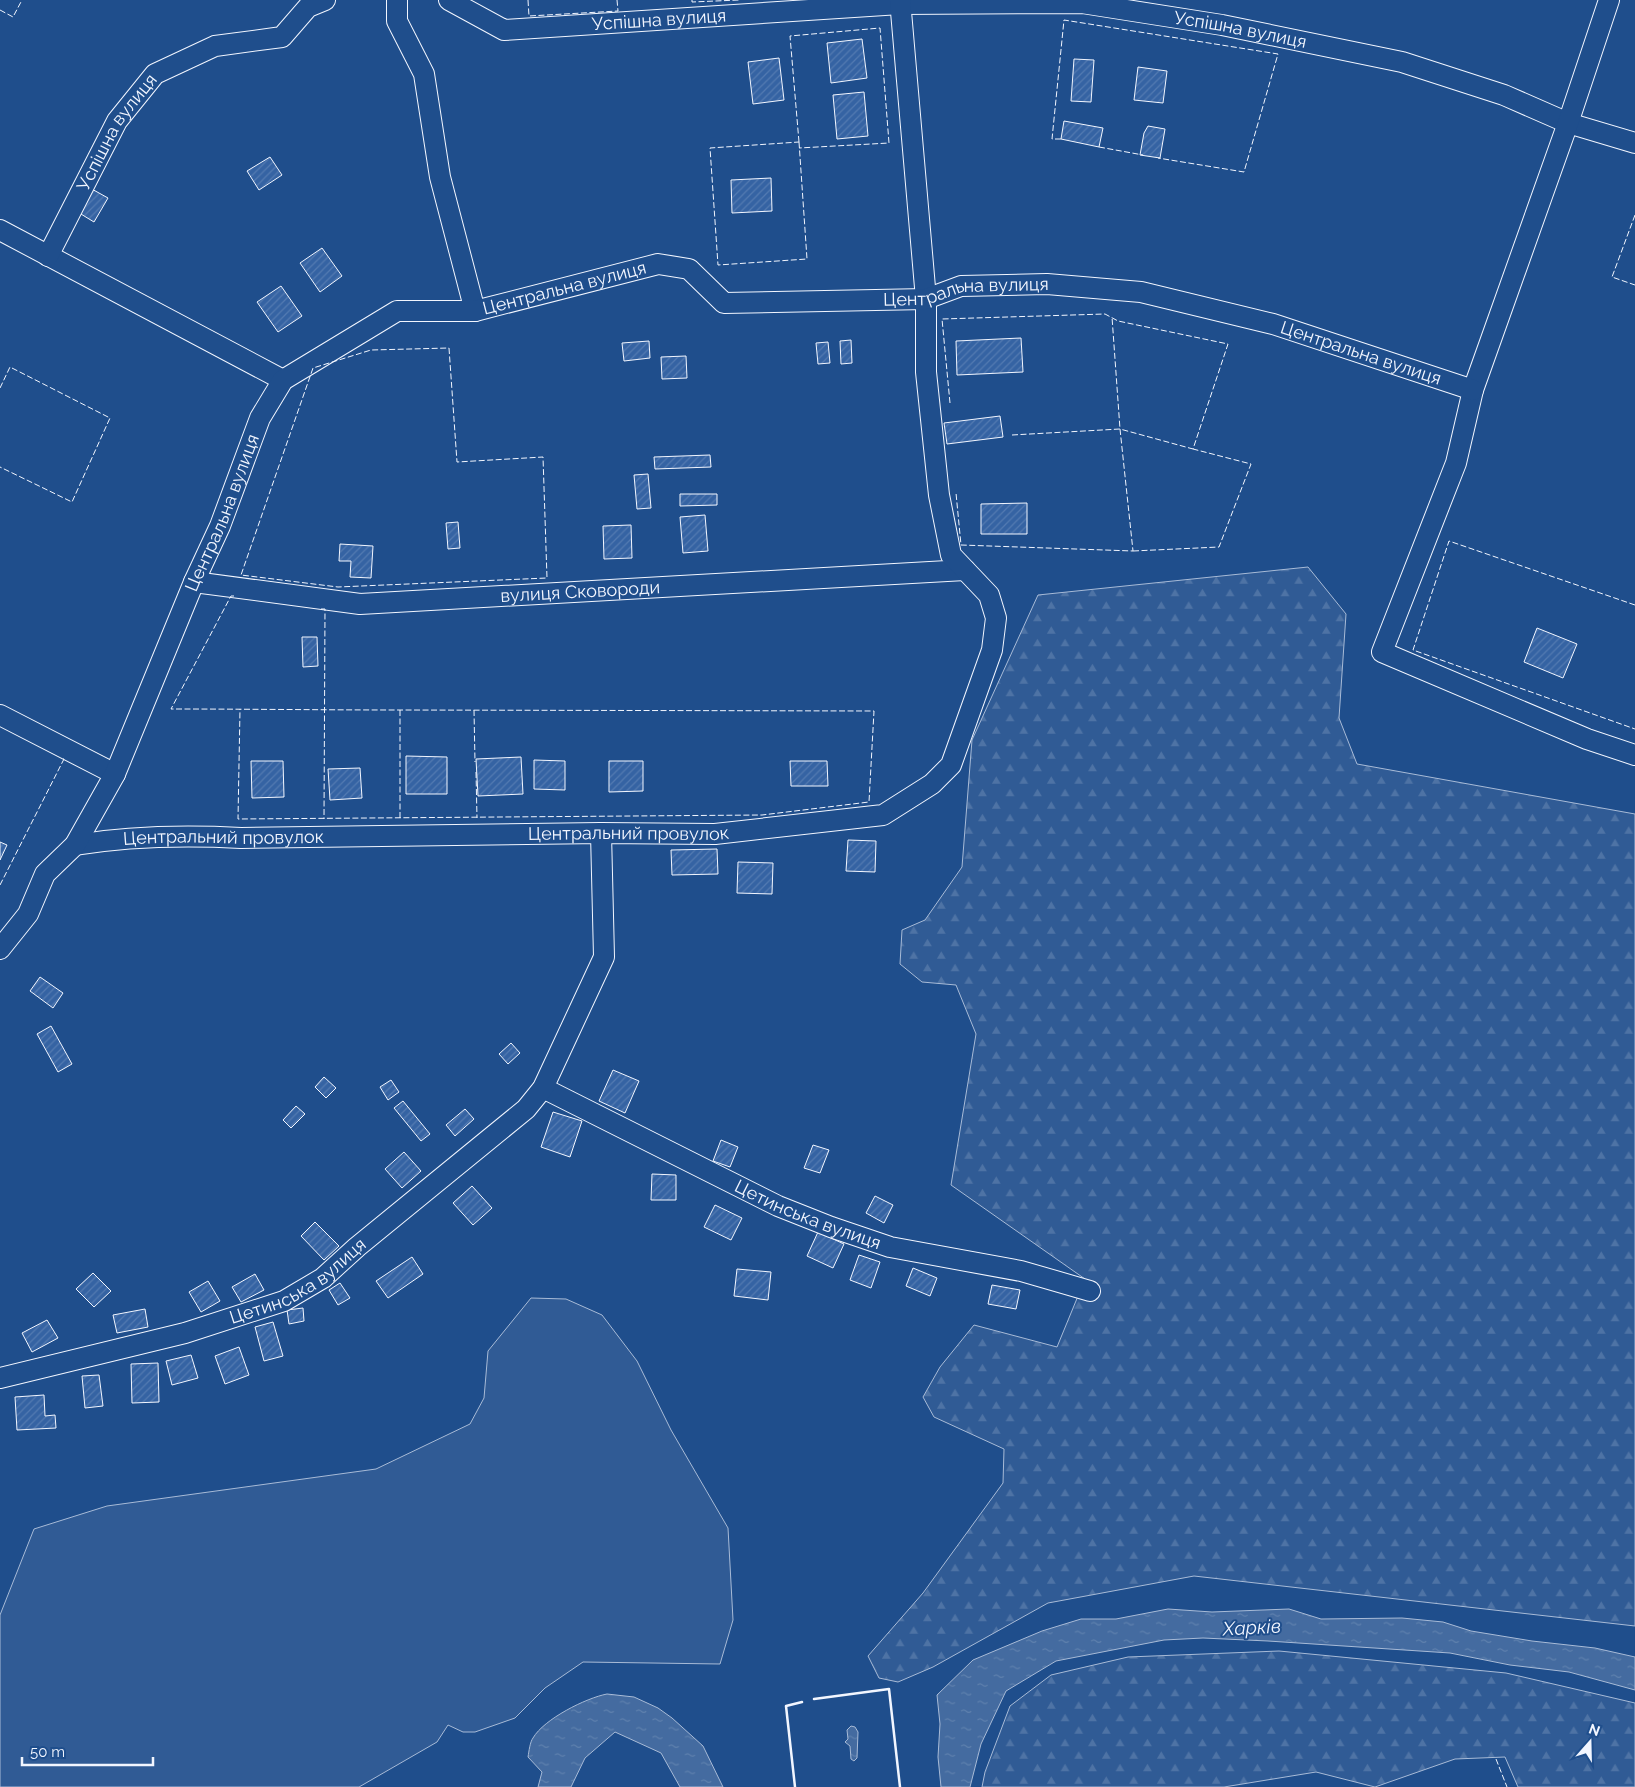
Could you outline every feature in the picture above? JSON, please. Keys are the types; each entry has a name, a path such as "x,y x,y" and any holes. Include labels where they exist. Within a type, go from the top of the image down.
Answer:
{"street":[{"name":"Успішна вулиця","path":"48,256 116,120 154,74 214,46 282,37 308,7 325,0"},
{"path":"397,0 397,21 424,74 440,177 475,310"},
{"name":"Успішна вулиця","path":"449,0 504,30 900,2 1082,3 1222,25 1402,62 1504,95 1568,123 1635,143"},
{"path":"1609,0 1568,123 1473,390 1456,464 1382,652 1587,739 1635,755"},
{"name":"Центральний провулок","path":"75,845 107,840 178,836 241,838 601,833 715,834 883,815 932,784 951,765 992,650 996,618 989,595 951,555 939,495 926,372 926,299 900,2"},
{"path":"0,230 283,380"},
{"name":"Центральна вулиця","path":"0,949 28,914 45,874 75,845 116,774 194,582 220,526 260,418 283,380 397,311 475,310 658,264 689,269 724,303 926,299 961,286 1047,284 1141,292 1273,324 1473,390"},
{"name":"вулиця Сковороди","path":"194,582 360,604 965,570"},
{"path":"0,716 116,774"},
{"name":"Цетинська вулиця","path":"0,1378 186,1333 284,1301 323,1278 357,1247 526,1109 543,1088 604,957 601,833"},
{"name":"Цетинська вулиця","path":"543,1088 778,1206 831,1227 890,1247 1021,1271 1090,1291"}],"shaded area":[{"path":"531,1298 566,1299 602,1315 637,1361 671,1430 728,1528 733,1620 720,1664 583,1662 545,1688 515,1718 475,1732 463,1732 448,1725 437,1742 359,1787 0,1787 0,1615 34,1529 107,1506 376,1469 470,1424 484,1398 488,1351"}],"green space":[{"path":"1308,567 1346,614 1339,718 1357,764 1635,814 1635,1626 1194,1576 1048,1603 933,1667 898,1682 879,1678 868,1656 923,1593 1003,1483 1004,1449 934,1417 923,1397 940,1367 974,1325 1057,1347 1085,1279 951,1185 976,1034 956,985 922,982 900,964 902,930 925,920 962,867 972,740 1038,595"},
{"path":"1279,1651 1506,1673 1635,1703 1635,1787 1518,1787 1505,1757 1455,1759 1375,1787 1316,1772 1224,1787 982,1787 985,1772 1010,1706 1051,1675 1128,1657"}],"water":[{"name":"Харків","path":"1168,1609 1212,1612 1289,1609 1321,1619 1402,1618 1443,1622 1471,1631 1532,1641 1595,1648 1635,1657 1635,1690 1569,1672 1510,1665 1450,1653 1203,1638 1164,1640 1056,1661 1006,1691 981,1744 970,1787 941,1787 938,1757 940,1724 937,1695 973,1660 1042,1631 1081,1619 1116,1619"},
{"path":"607,1694 634,1697 658,1708 672,1718 703,1746 723,1787 680,1787 661,1753 615,1732 585,1758 571,1787 538,1787 542,1772 528,1757 530,1744 538,1731 566,1710"},
{"path":"851,1726 855,1727 858,1732 857,1758 854,1761 851,1759 850,1746 845,1742 848,1739 847,1730"}],"building":[{"path":"862,39 867,78 831,83 827,43"},
{"path":"779,58 784,100 753,104 748,62"},
{"path":"1074,59 1094,60 1091,102 1071,101"},
{"path":"1138,67 1167,71 1163,103 1134,100"},
{"path":"864,92 868,136 837,139 833,95"},
{"path":"1064,121 1103,128 1099,147 1061,139"},
{"path":"1148,126 1165,129 1160,158 1140,155 1144,133"},
{"path":"270,157 282,175 259,190 247,171"},
{"path":"771,178 772,211 732,213 731,180"},
{"path":"90,188 108,198 94,222 76,211"},
{"path":"322,248 342,276 320,292 300,263"},
{"path":"281,286 302,316 278,332 257,302"},
{"path":"1021,338 1023,372 957,375 956,341"},
{"path":"851,340 852,363 841,364 840,341"},
{"path":"649,341 650,358 624,361 622,343"},
{"path":"828,342 830,363 818,364 816,343"},
{"path":"686,356 687,378 662,379 661,357"},
{"path":"1000,416 1003,437 947,444 944,423"},
{"path":"710,455 711,467 655,469 654,457"},
{"path":"648,474 651,508 637,509 634,475"},
{"path":"680,494 717,494 717,505 680,506"},
{"path":"1027,503 1027,534 981,534 981,504"},
{"path":"705,515 708,551 683,553 680,517"},
{"path":"458,522 460,548 448,549 446,523"},
{"path":"631,525 632,558 604,559 603,526"},
{"path":"340,544 373,546 371,578 350,577 351,561 339,561"},
{"path":"1537,628 1577,644 1563,678 1524,662"},
{"path":"302,637 317,637 318,666 303,667"},
{"path":"406,756 447,757 447,794 406,794"},
{"path":"521,757 523,794 478,796 476,759"},
{"path":"534,760 565,761 565,790 534,789"},
{"path":"251,761 283,761 284,797 252,798"},
{"path":"609,761 643,761 643,791 609,792"},
{"path":"790,761 827,761 828,786 791,786"},
{"path":"360,768 362,798 330,800 328,769"},
{"path":"848,840 876,841 875,872 846,871"},
{"path":"0,842 7,845 0,860"},
{"path":"717,849 718,874 672,875 671,850"},
{"path":"738,862 773,863 772,894 737,893"},
{"path":"40,977 63,993 53,1008 30,991"},
{"path":"51,1026 72,1064 58,1072 37,1034"},
{"path":"511,1043 520,1053 508,1064 499,1054"},
{"path":"613,1070 639,1081 625,1113 599,1101"},
{"path":"324,1077 336,1088 326,1098 315,1087"},
{"path":"391,1080 399,1092 388,1100 380,1087"},
{"path":"403,1101 430,1134 421,1141 394,1108"},
{"path":"296,1106 305,1114 291,1128 283,1120"},
{"path":"465,1109 474,1119 455,1136 446,1125"},
{"path":"553,1112 582,1121 570,1157 541,1147"},
{"path":"721,1140 738,1147 730,1167 713,1161"},
{"path":"813,1145 829,1150 820,1173 804,1168"},
{"path":"404,1152 421,1171 402,1188 385,1169"},
{"path":"652,1174 676,1175 676,1200 651,1200"},
{"path":"472,1186 492,1208 473,1225 453,1203"},
{"path":"875,1196 893,1205 884,1223 866,1213"},
{"path":"715,1205 742,1218 731,1240 704,1227"},
{"path":"315,1222 339,1246 324,1260 301,1236"},
{"path":"818,1232 844,1244 833,1268 807,1256"},
{"path":"859,1255 880,1262 871,1288 850,1280"},
{"path":"412,1257 423,1274 388,1298 376,1281"},
{"path":"913,1268 937,1278 930,1296 906,1286"},
{"path":"737,1269 771,1272 768,1300 734,1296"},
{"path":"93,1273 111,1291 94,1307 76,1289"},
{"path":"255,1274 264,1290 241,1302 232,1287"},
{"path":"208,1281 220,1301 201,1312 189,1292"},
{"path":"340,1283 350,1298 338,1305 329,1290"},
{"path":"992,1285 1020,1290 1016,1309 988,1304"},
{"path":"303,1308 304,1321 289,1324 287,1310"},
{"path":"145,1309 148,1327 117,1333 113,1315"},
{"path":"47,1320 58,1338 32,1352 22,1333"},
{"path":"273,1322 283,1356 264,1361 255,1327"},
{"path":"239,1347 249,1375 225,1384 215,1356"},
{"path":"191,1355 198,1378 172,1385 166,1361"},
{"path":"158,1363 159,1402 132,1403 131,1364"},
{"path":"99,1375 103,1406 85,1408 82,1376"},
{"path":"44,1395 45,1416 55,1415 56,1428 17,1430 15,1397"}],"fence":[{"path":"0,10 13,17 22,0"},
{"path":"528,0 529,16 618,11 617,0"},
{"path":"692,0 692,2 739,0"},
{"path":"1061,139 1052,139 1064,20 1278,54 1244,172 1158,158"},
{"path":"799,142 790,36 880,28 889,143 799,148"},
{"path":"799,142 807,259 718,265 710,148 799,142"},
{"path":"1099,147 1143,155"},
{"path":"1635,215 1612,277 1635,285"},
{"path":"950,403 942,319 1105,314 1118,321 1228,344 1193,449 1120,429 1133,551 961,545 956,493"},
{"path":"1012,435 1120,429 1112,317"},
{"path":"449,348 457,462 543,457 547,578 338,587 241,575 313,368 371,350 449,348"},
{"path":"0,388 10,367 110,418 72,502 0,467"},
{"path":"1133,551 1219,547 1251,464 1193,449"},
{"path":"1635,605 1449,541 1413,650 1635,729"},
{"path":"234,596 231,596 171,709 228,709 257,709 314,710 874,711 869,802 762,815 238,819 240,709"},
{"path":"321,609 325,609 324,819"},
{"path":"400,710 400,818"},
{"path":"474,710 475,762"},
{"path":"0,885 64,759 62,758"},
{"path":"476,772 477,818"},
{"path":"1496,1759 1507,1787"}],"wall":[{"path":"814,1699 889,1689 900,1787"},
{"path":"795,1787 786,1706 802,1702"}]}
